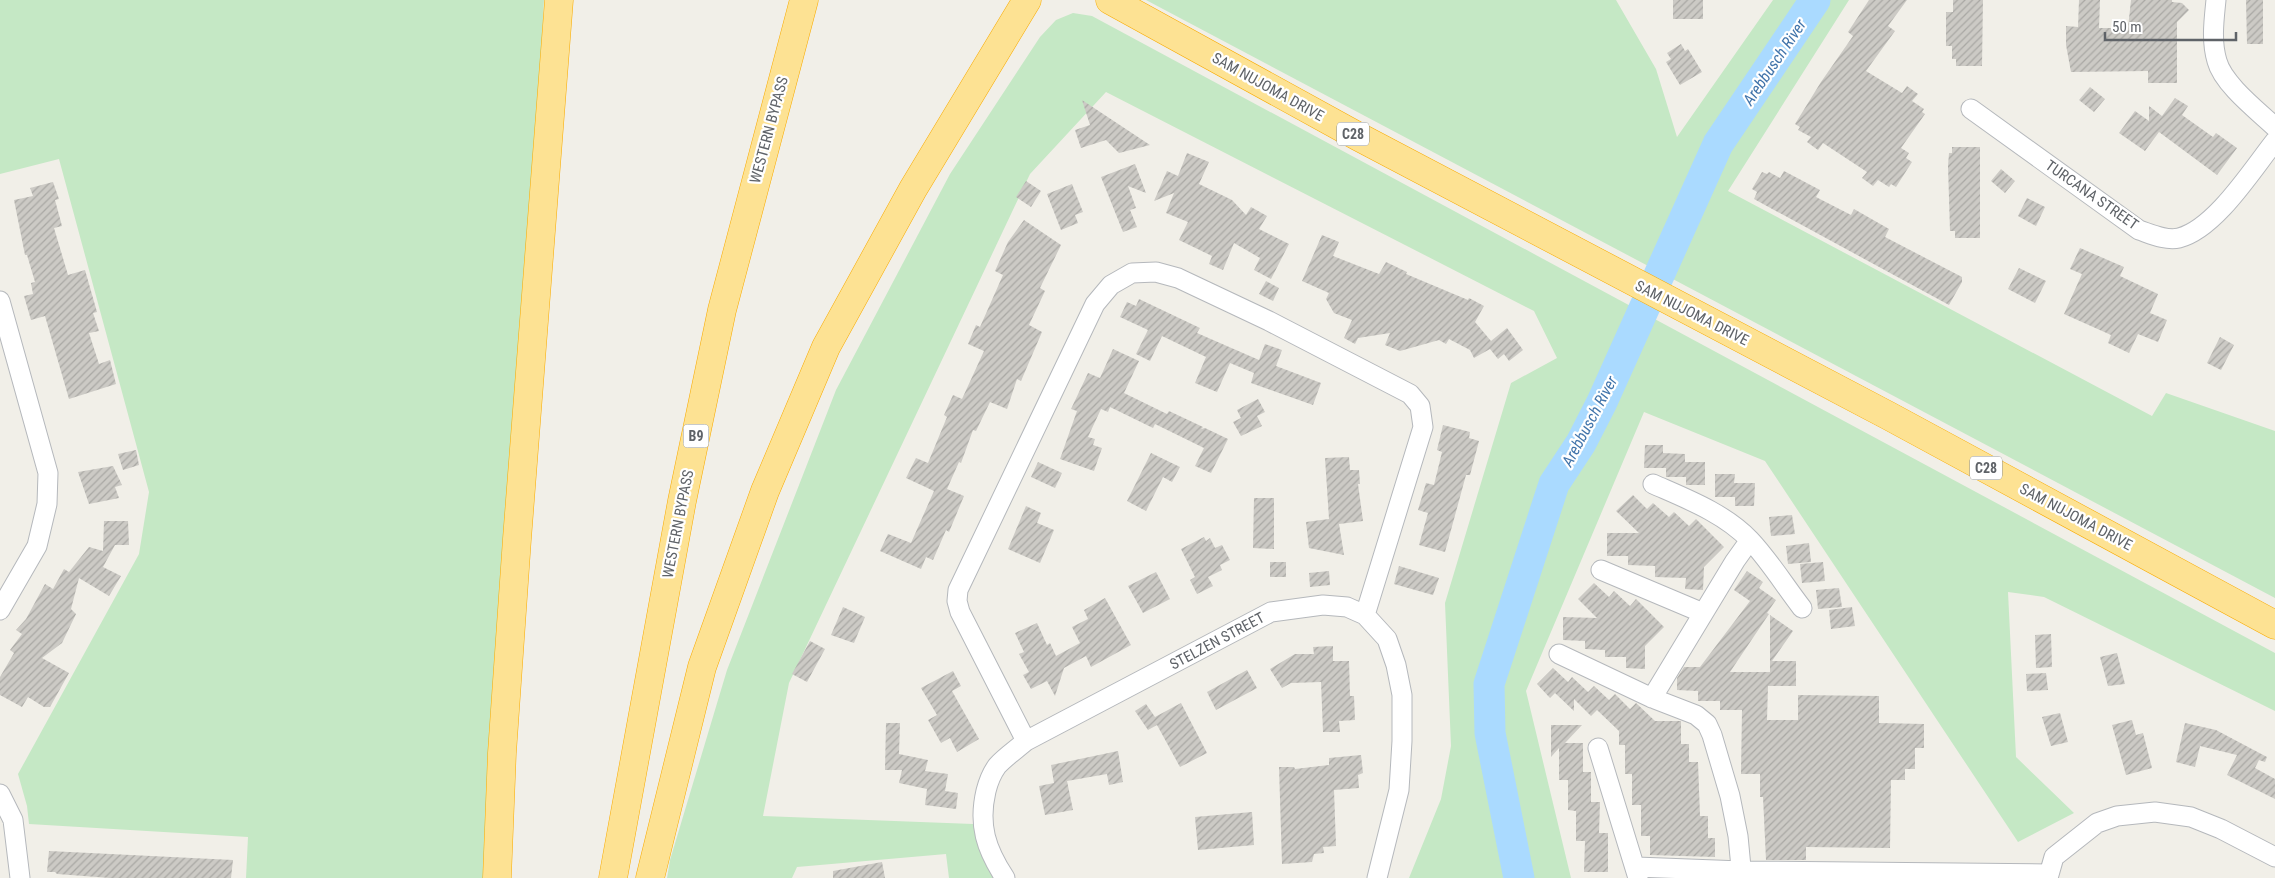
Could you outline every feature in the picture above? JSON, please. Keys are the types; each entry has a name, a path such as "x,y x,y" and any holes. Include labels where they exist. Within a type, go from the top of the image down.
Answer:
{"highway":[{"path":"497,878 502,753 515,559 559,0"},
{"name":"WESTERN BYPASS","path":"613,878 682,501 722,310 804,0"},
{"path":"650,878 702,667 766,492 826,347 913,189 1027,0"},
{"name":"SAM NUJOMA DRIVE","path":"1110,0 1599,265 1695,314 2275,625"}],"street":[{"path":"2216,0 2213,39 2217,63 2228,81 2275,127"},
{"name":"TURCANA STREET","path":"1971,109 2139,230 2157,237 2178,238 2198,231 2212,219 2275,141"},
{"path":"1026,741 960,612 957,601 958,590 1095,304 1111,284 1132,273 1156,272 1178,278 1269,321 1410,394 1420,406 1423,427 1365,615"},
{"path":"0,301 48,473 47,504 37,546 0,610"},
{"path":"1654,484 1729,522 1750,540 1802,608"},
{"path":"1652,698 1750,540"},
{"path":"1601,570 1703,613"},
{"name":"STELZEN STREET","path":"1005,878 988,847 982,826 983,803 988,784 997,767 1026,741 1272,612 1323,605 1347,607 1365,615 1388,639 1402,695 1402,742 1398,790 1377,878"},
{"path":"1559,654 1652,698 1696,715 1707,724 1730,796 1738,836 1742,875"},
{"path":"1598,748 1637,872 1742,875 2048,876 2054,857 2096,823 2116,816 2155,812 2191,817 2221,829 2275,857"},
{"path":"0,794 13,820 20,878"}],"green space":[{"path":"0,0 544,0 532,242 486,878 246,878 248,837 29,824 27,806 18,774 139,554 149,492 59,159 0,174"},
{"path":"1146,0 1616,0 1656,69 1677,137 1773,0 1849,0 1728,191 2152,416 2166,393 2275,431 2275,598"},
{"path":"1073,13 1092,16 2275,653 2275,711 2044,597 2008,592 2016,757 2074,813 2018,842 1765,461 1644,412 1526,691 1571,878 1409,878 1441,799 1451,746 1445,603 1511,383 1557,358 1534,311 1106,92 1030,174 789,683 763,816 973,824 996,878 949,878 946,854 797,867 792,878 667,878 670,860 727,670 836,390 950,174 1040,37 1056,20"}],"building":[{"path":"1673,0 1703,0 1703,19 1673,19"},
{"path":"1869,0 1907,0 1888,26 1895,31 1866,71 1902,93 1907,86 1918,94 1912,101 1924,109 1922,112 1925,114 1901,148 1909,153 1906,158 1912,162 1896,187 1891,184 1889,187 1878,180 1873,186 1862,178 1867,172 1823,143 1818,150 1807,142 1811,137 1798,130 1800,127 1795,124 1853,36 1848,32"},
{"path":"1953,0 1983,0 1982,66 1956,66 1956,59 1952,59 1952,46 1946,46 1946,12 1953,12"},
{"path":"2079,0 2100,0 2099,28 2128,28 2131,0 2172,0 2172,2 2182,3 2189,10 2177,22 2177,83 2148,83 2148,71 2071,72 2066,45 2066,26 2078,27"},
{"path":"2246,0 2263,0 2263,44 2247,44"},
{"path":"1681,44 1685,51 1688,49 1702,72 1680,85 1666,62 1671,59 1667,53"},
{"path":"2090,87 2105,99 2094,112 2079,100"},
{"path":"2175,98 2188,106 2182,115 2213,137 2216,133 2237,148 2217,175 2159,132 2145,151 2119,133 2135,111 2149,121 2149,106 2162,116"},
{"path":"1082,100 1150,145 1119,153 1106,140 1081,148 1075,130 1090,125"},
{"path":"1952,147 1980,147 1980,238 1955,238 1955,231 1950,231 1948,166 1949,153 1952,153"},
{"path":"1187,153 1209,162 1199,184 1232,200 1246,215 1251,207 1267,216 1259,229 1289,244 1271,279 1254,270 1260,258 1234,243 1223,270 1209,264 1212,256 1179,240 1188,222 1166,213 1174,193 1154,201 1167,171 1178,176"},
{"path":"1135,164 1146,193 1128,186 1136,208 1130,210 1137,227 1123,232 1101,177"},
{"path":"2001,169 2015,181 2005,193 1991,181"},
{"path":"1784,171 1820,190 1816,197 1851,215 1854,209 1889,229 1885,237 1962,277 1962,282 1949,305 1754,199 1757,192 1752,189 1762,172 1767,174 1769,172 1780,178"},
{"path":"1026,181 1041,191 1031,207 1016,197"},
{"path":"53,182 59,199 55,200 62,226 54,228 68,275 85,270 97,312 93,313 99,331 89,333 99,364 110,360 116,384 69,399 45,316 31,320 24,296 33,294 31,283 35,282 27,255 25,255 14,200 33,196 30,188"},
{"path":"1072,184 1083,212 1075,215 1078,223 1061,230 1047,194"},
{"path":"2027,198 2045,207 2036,226 2018,216"},
{"path":"1024,220 1061,245 1040,288 1045,291 1029,325 1042,332 1021,381 1017,379 1007,409 990,402 976,431 973,430 961,463 959,462 947,489 964,496 949,532 946,530 933,560 926,557 921,569 880,551 888,534 911,543 934,491 906,478 916,458 928,463 947,417 944,415 953,395 962,399 984,351 968,344 976,325 980,327 1003,275 995,271 1008,242"},
{"path":"1322,235 1339,242 1333,256 1379,274 1386,262 1407,272 1406,274 1468,300 1469,298 1484,306 1475,322 1491,341 1507,328 1523,350 1509,361 1504,354 1498,359 1490,349 1474,358 1470,350 1449,339 1446,344 1439,340 1400,351 1385,345 1390,333 1358,338 1355,344 1344,338 1352,320 1334,313 1326,299 1329,293 1302,281"},
{"path":"2080,248 2124,267 2120,276 2158,294 2150,313 2167,320 2158,342 2138,334 2129,353 2108,343 2111,335 2064,314 2082,274 2070,269"},
{"path":"2019,268 2046,281 2035,303 2008,289"},
{"path":"1266,281 1279,288 1273,301 1259,294"},
{"path":"1139,299 1200,328 1197,333 1259,360 1265,344 1282,350 1276,366 1321,383 1313,405 1251,383 1254,373 1230,363 1217,392 1195,383 1206,357 1162,336 1150,361 1136,354 1148,330 1120,317 1127,302 1136,306"},
{"path":"2220,337 2234,345 2221,370 2207,363"},
{"path":"1113,349 1139,361 1124,393 1167,414 1169,411 1203,427 1201,429 1205,428 1228,439 1211,473 1195,466 1204,448 1155,424 1153,428 1110,407 1108,412 1101,409 1088,437 1095,439 1093,445 1102,448 1094,471 1060,459 1077,411 1071,409 1088,373 1100,378"},
{"path":"1258,399 1265,412 1257,416 1262,426 1241,436 1233,422 1241,418 1237,410"},
{"path":"1443,425 1470,432 1469,438 1479,441 1470,475 1466,475 1445,552 1419,545 1428,513 1418,510 1426,483 1434,485 1442,452 1437,450"},
{"path":"1645,445 1663,445 1663,453 1685,454 1685,462 1705,462 1705,485 1686,485 1686,477 1666,477 1666,468 1644,468"},
{"path":"136,450 139,465 123,470 118,454"},
{"path":"1151,453 1180,467 1172,482 1163,477 1146,511 1127,501"},
{"path":"1349,457 1350,470 1359,470 1360,484 1358,484 1363,521 1339,524 1344,555 1309,548 1306,522 1329,519 1325,458"},
{"path":"1038,462 1062,473 1055,488 1031,477"},
{"path":"113,466 122,485 115,487 119,498 89,504 78,472"},
{"path":"1715,474 1735,474 1734,483 1755,483 1754,506 1735,506 1735,497 1715,497"},
{"path":"1633,495 1647,509 1653,503 1669,517 1674,512 1689,526 1696,519 1724,547 1704,567 1703,590 1685,589 1686,578 1655,577 1655,566 1628,565 1628,556 1607,556 1607,533 1639,533 1616,511"},
{"path":"1254,498 1274,498 1274,549 1253,548"},
{"path":"1026,506 1041,513 1037,523 1054,530 1040,563 1008,549"},
{"path":"1792,515 1795,534 1771,536 1769,517"},
{"path":"104,521 128,521 129,545 115,545 103,567 121,576 109,596 79,578 71,609 76,614 62,643 42,658 69,673 50,707 44,707 28,697 22,707 0,695 0,677 14,653 10,650 22,634 16,630 26,619 45,584 53,589 64,569 69,572 89,547 103,551"},
{"path":"1204,537 1206,541 1210,538 1215,548 1222,545 1230,560 1220,565 1222,570 1208,577 1213,586 1197,594 1190,580 1195,577 1181,549"},
{"path":"1809,543 1811,562 1788,564 1786,546"},
{"path":"1270,562 1286,562 1286,577 1270,577"},
{"path":"1823,562 1825,581 1802,583 1800,564"},
{"path":"1399,566 1439,578 1433,595 1394,584"},
{"path":"1329,571 1330,585 1310,587 1309,573"},
{"path":"1747,571 1763,582 1759,588 1776,600 1767,613 1769,614 1730,672 1770,672 1770,615 1793,631 1772,661 1796,661 1796,686 1768,686 1767,720 1798,720 1798,695 1879,696 1879,723 1924,724 1924,748 1915,748 1915,769 1905,769 1905,780 1891,780 1890,848 1806,847 1806,860 1766,860 1763,797 1760,797 1760,774 1741,774 1742,710 1720,710 1720,701 1698,701 1698,691 1677,690 1677,678 1684,667 1700,667 1750,601 1734,590"},
{"path":"1156,572 1170,599 1143,613 1128,586"},
{"path":"1594,583 1609,597 1614,591 1630,606 1636,599 1664,627 1645,646 1645,669 1626,668 1626,657 1605,657 1605,650 1585,649 1585,641 1563,640 1563,617 1597,618 1578,599"},
{"path":"1839,588 1842,607 1818,609 1816,590"},
{"path":"1105,598 1131,645 1091,667 1086,656 1064,668 1055,696 1047,681 1031,689 1023,675 1029,672 1019,654 1024,652 1015,633 1037,623 1047,645 1050,643 1056,656 1080,643 1072,627 1088,619 1084,610"},
{"path":"843,607 865,617 854,643 831,635"},
{"path":"1852,607 1855,626 1831,629 1829,610"},
{"path":"2051,634 2052,667 2036,668 2035,635"},
{"path":"810,641 825,649 807,682 792,674"},
{"path":"1333,646 1333,661 1349,661 1350,696 1354,696 1355,720 1339,721 1340,732 1323,732 1321,682 1291,683 1282,688 1270,669 1295,654 1314,654 1313,647"},
{"path":"2117,653 2125,684 2108,686 2100,657"},
{"path":"1553,668 1568,682 1572,677 1588,692 1594,686 1609,700 1615,694 1630,709 1636,703 1655,721 1681,721 1681,744 1689,744 1689,762 1698,762 1700,816 1708,816 1708,838 1715,838 1715,857 1650,855 1650,836 1641,836 1641,805 1632,805 1632,774 1625,774 1625,745 1619,745 1619,731 1597,710 1591,716 1574,699 1574,711 1555,693 1550,698 1537,684"},
{"path":"1247,670 1257,688 1216,710 1207,692"},
{"path":"953,671 961,686 952,691 979,739 957,752 950,738 941,743 928,720 937,715 921,688"},
{"path":"2046,673 2048,690 2027,691 2026,674"},
{"path":"1181,703 1207,753 1180,767 1157,725 1148,730 1135,711 1146,704 1155,717"},
{"path":"2060,713 2068,742 2051,746 2042,717"},
{"path":"2132,720 2136,735 2143,733 2152,768 2126,775 2112,725"},
{"path":"886,723 900,723 899,754 928,760 925,771 948,774 945,791 958,793 956,809 925,805 927,789 899,783 902,770 885,770"},
{"path":"2185,723 2216,730 2267,757 2265,762 2259,760 2255,768 2275,779 2275,799 2227,775 2237,755 2200,746 2195,767 2176,762"},
{"path":"1551,725 1582,725 1565,743 1583,743 1583,772 1591,772 1591,802 1600,802 1599,833 1608,833 1608,872 1584,872 1585,841 1576,841 1576,811 1568,810 1568,780 1559,780 1559,748 1551,757"},
{"path":"1118,751 1123,782 1109,785 1107,774 1067,781 1073,810 1045,815 1039,786 1054,783 1051,765"},
{"path":"1361,755 1363,773 1358,775 1359,788 1334,790 1336,846 1323,847 1324,853 1314,854 1312,862 1282,864 1279,767 1294,767 1295,769 1329,765 1329,758"},
{"path":"1252,812 1254,845 1198,850 1195,817"},
{"path":"49,851 233,860 231,878 110,878 47,872"},
{"path":"882,862 885,878 833,878 833,871"}],"waterway":[{"name":"Arebbusch River","path":"1519,878 1490,733 1489,684 1554,484 1581,443 1602,402 1718,144 1815,0"}]}
